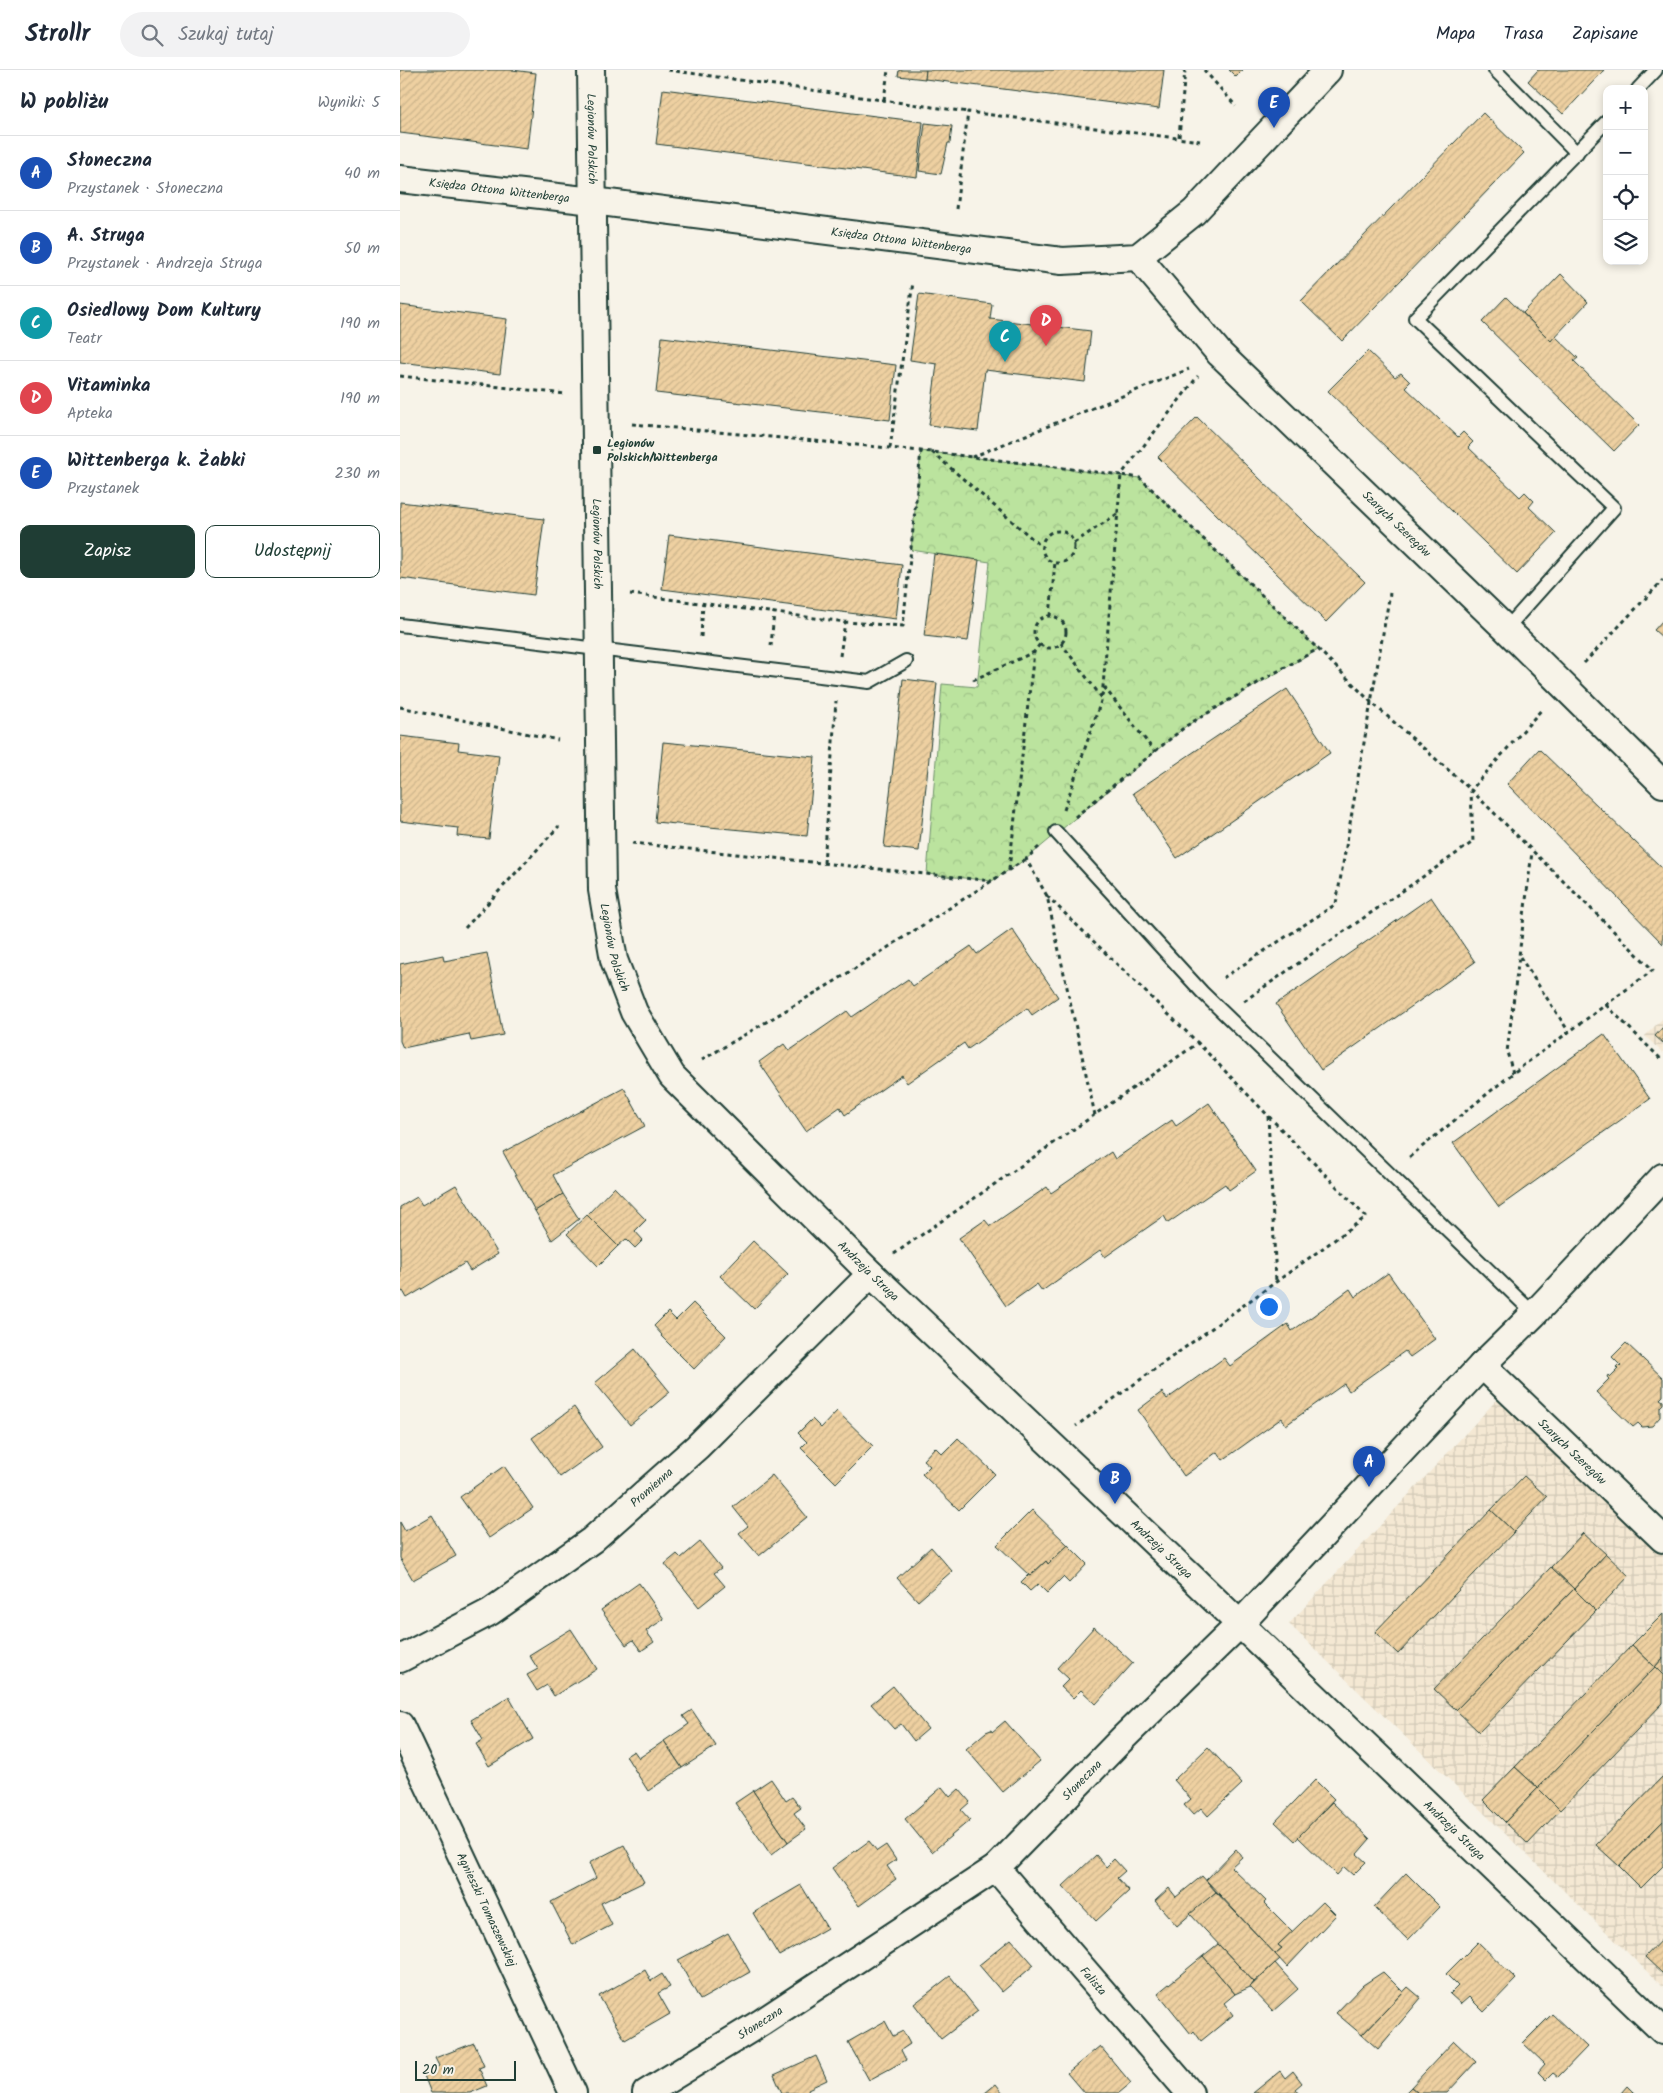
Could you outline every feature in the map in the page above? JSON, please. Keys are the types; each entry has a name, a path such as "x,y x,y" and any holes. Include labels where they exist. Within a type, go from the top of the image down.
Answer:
{"street":[{"name":"Legionów Polskich","path":"591,70 602,890 614,960 634,1012"},
{"path":"1138,257 1194,212 1328,70"},
{"name":"Księdza Ottona Wittenberga","path":"400,179 593,201 1062,261 1138,257"},
{"name":"Szarych Szeregów","path":"1138,257 1220,354 1506,629 1663,784"},
{"name":"Andrzeja Struga","path":"634,1012 672,1076 871,1274 1240,1624 1663,2031"},
{"name":"Słoneczna","path":"646,2093 762,2022 996,1868 1123,1738 1240,1624 1482,1365 1534,1314 1663,1177"},
{"name":"Promienna","path":"400,1659 490,1612 592,1540 697,1448 871,1274"},
{"name":"Szarych Szeregów","path":"1482,1365 1663,1539"},
{"name":"Agnieszki Tomaszewskiej","path":"400,1725 573,2093"},
{"name":"Falista","path":"996,1868 1190,2093"}],"lane":[{"path":"1495,70 1576,153"},
{"path":"1642,85 1656,70"},
{"path":"1506,629 1614,508 1415,318 1603,125"},
{"path":"400,625 868,682 906,662"},
{"path":"1056,832 1202,992 1534,1314"}],"path":[{"path":"668,70 968,112 1200,141"},
{"path":"884,100 888,70"},
{"path":"1178,137 1185,70"},
{"path":"1204,70 1236,106"},
{"path":"956,209 968,112"},
{"path":"890,448 913,282"},
{"path":"970,457 1189,369"},
{"path":"400,376 568,394"},
{"path":"1056,832 1102,698 1121,476 1198,376"},
{"path":"632,424 932,452 1140,478 1370,701 1471,790 1653,970 1513,1073 1389,1174"},
{"path":"630,594 845,622 903,626 921,451"},
{"path":"932,452 1042,547"},
{"path":"1074,543 1118,513"},
{"path":"1056,530 1066,532 1074,543 1074,551 1068,560 1055,562 1044,555 1042,547 1046,535 1056,530"},
{"path":"1050,616 1055,562"},
{"path":"1583,664 1663,580"},
{"path":"1202,992 1336,904 1390,593"},
{"path":"699,660 703,603"},
{"path":"769,669 774,612"},
{"path":"1050,616 1062,621 1065,626 1066,636 1061,643 1049,648 1040,644 1034,635 1036,625 1043,618 1050,616"},
{"path":"824,863 837,677 845,622"},
{"path":"1061,643 1102,698"},
{"path":"973,680 1034,652 1040,644"},
{"path":"702,1060 837,980 1026,859 1056,832 1186,726 1318,649"},
{"path":"1009,870 1034,652"},
{"path":"1103,686 1155,752"},
{"path":"400,707 558,740"},
{"path":"1225,1014 1473,842 1471,790 1543,708"},
{"path":"465,928 559,826"},
{"path":"632,843 992,881"},
{"path":"1513,1073 1507,1052 1532,851"},
{"path":"1026,859 1047,896 1198,1043 1366,1217 1075,1426"},
{"path":"1047,896 1095,1115"},
{"path":"1519,957 1569,1032"},
{"path":"1606,1005 1663,1061"},
{"path":"892,1256 1198,1043"},
{"path":"1268,1116 1276,1282"}],"shaded area":[{"path":"1663,1018 1663,1053 1645,1036"},
{"path":"1503,1393 1663,1549 1663,1987 1289,1624"}],"green space":[{"path":"921,451 1140,478 1318,649 1186,726 1026,859 992,881 927,874 942,684 977,687 990,562 911,550"}],"building":[{"path":"400,70 512,70 536,73 527,149 400,133"},
{"path":"899,70 926,70 925,79 898,76"},
{"path":"926,70 1164,70 1159,109 925,79"},
{"path":"1229,70 1243,70 1236,77"},
{"path":"1538,70 1604,70 1563,114 1528,81"},
{"path":"663,89 923,122 917,177 656,144"},
{"path":"1483,113 1524,153 1342,341 1301,301"},
{"path":"925,123 952,126 950,143 948,143 941,174 919,171"},
{"path":"1561,274 1588,302 1551,341 1523,313"},
{"path":"919,294 992,304 990,319 1091,331 1085,382 985,370 978,431 929,425 937,364 910,360"},
{"path":"1506,297 1551,341 1555,336 1578,358 1574,361 1639,425 1614,451 1482,322"},
{"path":"400,305 507,319 500,374 400,362"},
{"path":"662,337 896,365 890,420 656,393"},
{"path":"1368,351 1395,377 1401,373 1410,382 1405,387 1458,437 1463,432 1473,442 1468,447 1520,497 1525,492 1534,501 1529,507 1556,533 1517,574 1328,391"},
{"path":"1197,417 1365,582 1326,622 1158,457"},
{"path":"400,502 544,519 534,595 400,578"},
{"path":"669,535 902,565 896,619 662,589"},
{"path":"934,554 979,560 968,641 924,636"},
{"path":"1663,620 1663,638 1654,630"},
{"path":"903,679 937,683 919,851 884,847"},
{"path":"1287,689 1330,753 1177,858 1133,793"},
{"path":"400,736 459,743 458,750 499,755 489,839 457,836 458,828 400,821"},
{"path":"663,742 815,757 807,836 655,822"},
{"path":"1539,749 1663,869 1663,944 1507,784"},
{"path":"1431,897 1475,962 1321,1070 1276,1004"},
{"path":"1012,929 1058,997 1032,1015 1027,1008 968,1049 964,1043 907,1083 902,1075 845,1115 840,1107 806,1131 759,1062 784,1044 789,1051 847,1011 852,1017 908,979 913,986 971,946 977,954"},
{"path":"487,953 503,1035 471,1041 469,1034 403,1048 400,1041 400,964 443,955 444,961"},
{"path":"1663,1027 1663,1043 1655,1036"},
{"path":"1604,1034 1650,1099 1499,1207 1453,1143"},
{"path":"624,1088 645,1126 553,1175 563,1194 535,1211 503,1152"},
{"path":"1209,1103 1256,1171 1229,1190 1225,1184 1168,1223 1164,1216 1105,1257 1100,1250 1042,1291 1037,1284 1006,1306 959,1238 985,1220 990,1226 1047,1187 1051,1193 1111,1152 1115,1159 1172,1120 1176,1126"},
{"path":"456,1185 498,1254 470,1271 465,1263 407,1298 403,1291 400,1293 400,1207 417,1197 422,1205"},
{"path":"614,1187 646,1220 635,1231 643,1240 635,1248 626,1239 618,1246 587,1215"},
{"path":"563,1194 579,1219 552,1240 535,1211"},
{"path":"587,1215 618,1246 598,1266 567,1234"},
{"path":"753,1241 788,1274 754,1309 720,1276"},
{"path":"1388,1273 1435,1339 1410,1357 1405,1351 1349,1391 1344,1384 1286,1425 1282,1418 1223,1460 1217,1452 1184,1476 1138,1410 1162,1392 1167,1399 1224,1358 1230,1366 1288,1324 1292,1331 1350,1289 1355,1297"},
{"path":"693,1303 726,1336 694,1369 661,1336 654,1326 668,1312 676,1320"},
{"path":"1626,1343 1663,1378 1663,1396 1660,1399 1663,1401 1663,1404 1660,1407 1660,1417 1652,1426 1642,1427 1638,1423 1633,1427 1596,1392 1609,1379 1608,1375 1610,1377 1618,1369 1616,1367 1618,1365 1621,1366 1612,1357"},
{"path":"635,1349 670,1392 630,1425 595,1383"},
{"path":"574,1407 602,1447 560,1477 532,1438"},
{"path":"837,1411 873,1446 836,1483 801,1448 807,1442 798,1433 812,1419 821,1428"},
{"path":"958,1438 995,1474 959,1510 922,1474 930,1466 923,1460 935,1447 942,1454"},
{"path":"504,1466 533,1508 489,1538 460,1497"},
{"path":"772,1475 807,1517 759,1556 739,1533 748,1526 733,1507"},
{"path":"1524,1476 1547,1497 1514,1532 1491,1510"},
{"path":"1032,1510 1068,1545 1048,1564 1046,1561 1030,1576 997,1545"},
{"path":"1491,1510 1514,1532 1398,1654 1375,1632"},
{"path":"432,1515 456,1556 413,1580 400,1558 400,1522 405,1531"},
{"path":"1583,1533 1606,1554 1574,1589 1551,1567"},
{"path":"700,1542 721,1568 714,1573 725,1586 699,1607 665,1564 677,1554 681,1558"},
{"path":"1068,1545 1087,1564 1069,1583 1063,1577 1047,1593 1038,1584 1030,1591 1021,1582 1046,1561 1048,1564"},
{"path":"931,1547 952,1571 918,1601 897,1578"},
{"path":"1606,1554 1629,1576 1596,1611 1574,1589"},
{"path":"1551,1567 1574,1589 1456,1710 1434,1689"},
{"path":"639,1583 664,1619 646,1631 654,1642 641,1651 633,1640 626,1645 601,1610"},
{"path":"1574,1589 1596,1611 1479,1732 1456,1710"},
{"path":"1663,1614 1663,1658 1655,1667 1632,1645"},
{"path":"1094,1627 1133,1663 1096,1704 1081,1690 1073,1698 1061,1687 1069,1679 1057,1668"},
{"path":"571,1629 597,1669 554,1696 547,1685 537,1691 527,1675 538,1669 529,1655"},
{"path":"1632,1645 1655,1667 1538,1788 1515,1767"},
{"path":"1663,1658 1663,1675 1655,1667"},
{"path":"1655,1667 1663,1675 1663,1703 1560,1810 1538,1788"},
{"path":"893,1686 928,1729 914,1741 901,1724 894,1729 871,1704"},
{"path":"509,1697 533,1739 489,1766 476,1744 483,1740 471,1720"},
{"path":"692,1710 716,1746 682,1768 664,1741 689,1724 683,1716"},
{"path":"1005,1721 1040,1761 1003,1792 966,1749 986,1732 991,1730 992,1732"},
{"path":"664,1741 682,1768 648,1791 626,1756 634,1751 639,1758"},
{"path":"1208,1747 1242,1784 1208,1816 1201,1808 1193,1815 1184,1805 1191,1799 1174,1780"},
{"path":"1515,1767 1538,1788 1505,1822 1483,1800"},
{"path":"1663,1776 1663,1821 1619,1866 1596,1845"},
{"path":"771,1779 786,1801 792,1797 801,1808 794,1813 806,1829 788,1842 753,1791"},
{"path":"1315,1780 1334,1799 1295,1841 1275,1822"},
{"path":"942,1787 950,1797 959,1789 970,1802 961,1810 970,1820 932,1852 905,1819"},
{"path":"1538,1788 1560,1810 1528,1844 1505,1822"},
{"path":"753,1791 788,1842 771,1855 735,1803"},
{"path":"1332,1802 1370,1839 1357,1854 1366,1862 1353,1875 1344,1867 1337,1875 1298,1837"},
{"path":"1663,1821 1663,1866 1641,1888 1619,1866"},
{"path":"869,1841 877,1851 886,1845 896,1860 887,1866 896,1879 859,1906 832,1868"},
{"path":"624,1845 644,1882 601,1903 612,1925 573,1945 551,1902 596,1878 589,1863"},
{"path":"1236,1849 1242,1857 1231,1867 1266,1901 1264,1903 1293,1932 1278,1945 1282,1948 1275,1954 1206,1880"},
{"path":"1096,1855 1106,1867 1114,1859 1125,1871 1117,1878 1129,1891 1096,1921 1063,1886"},
{"path":"1406,1873 1440,1907 1408,1940 1374,1907"},
{"path":"1202,1876 1216,1892 1177,1926 1155,1901 1169,1888 1176,1897"},
{"path":"801,1885 827,1928 779,1956 753,1913"},
{"path":"1216,1892 1280,1959 1254,1982 1190,1914"},
{"path":"1323,1902 1336,1915 1287,1967 1275,1954 1282,1948 1278,1945"},
{"path":"728,1933 750,1972 700,2000 678,1960"},
{"path":"1663,1938 1663,1974 1645,1957"},
{"path":"1011,1939 1034,1965 1002,1992 979,1965"},
{"path":"1478,1942 1516,1979 1484,2012 1469,1997 1461,2004 1450,1994 1458,1986 1446,1974"},
{"path":"1218,1944 1254,1982 1250,1987 1235,1994 1203,1956"},
{"path":"1203,1956 1235,1994 1224,2003 1233,2015 1201,2041 1194,2031 1191,2034 1158,1993"},
{"path":"1275,1963 1298,1989 1273,2011 1250,1987"},
{"path":"645,1970 651,1981 662,1974 670,1987 658,1993 670,2014 625,2040 599,1996"},
{"path":"1383,1972 1403,1992 1362,2035 1336,2013 1363,1985"},
{"path":"950,1976 978,2011 941,2039 914,2004"},
{"path":"1408,1987 1421,1998 1378,2049 1362,2035"},
{"path":"1552,2014 1587,2047 1558,2077 1553,2073 1546,2080 1538,2072 1545,2064 1523,2043"},
{"path":"885,2021 893,2036 903,2031 910,2044 901,2050 906,2060 869,2080 848,2042"},
{"path":"1454,2041 1476,2062 1447,2093 1418,2093 1411,2087"},
{"path":"474,2043 484,2066 479,2068 487,2086 470,2093 431,2093 423,2073 439,2066 435,2058"},
{"path":"1100,2046 1131,2083 1119,2093 1084,2093 1067,2073"},
{"path":"816,2056 827,2080 808,2089 809,2093 782,2093 774,2075"},
{"path":"1280,2071 1285,2078 1293,2071 1302,2083 1295,2089 1298,2093 1253,2093"},
{"path":"996,2084 1003,2093 985,2093"},
{"path":"1627,2086 1634,2093 1621,2093"},
{"path":"1411,2087 1418,2093 1405,2093"}],"place":[{"name":"Wittenberga k. Żabki","path":"1274,128"},
{"name":"Vitaminka","path":"1046,346"},
{"name":"Osiedlowy Dom Kultury","path":"1005,362"},
{"name":"Legionów Polskich/Wittenberga","path":"597,450"},
{"name":"Słoneczna","path":"1369,1487"},
{"name":"A. Struga","path":"1115,1504"}]}
